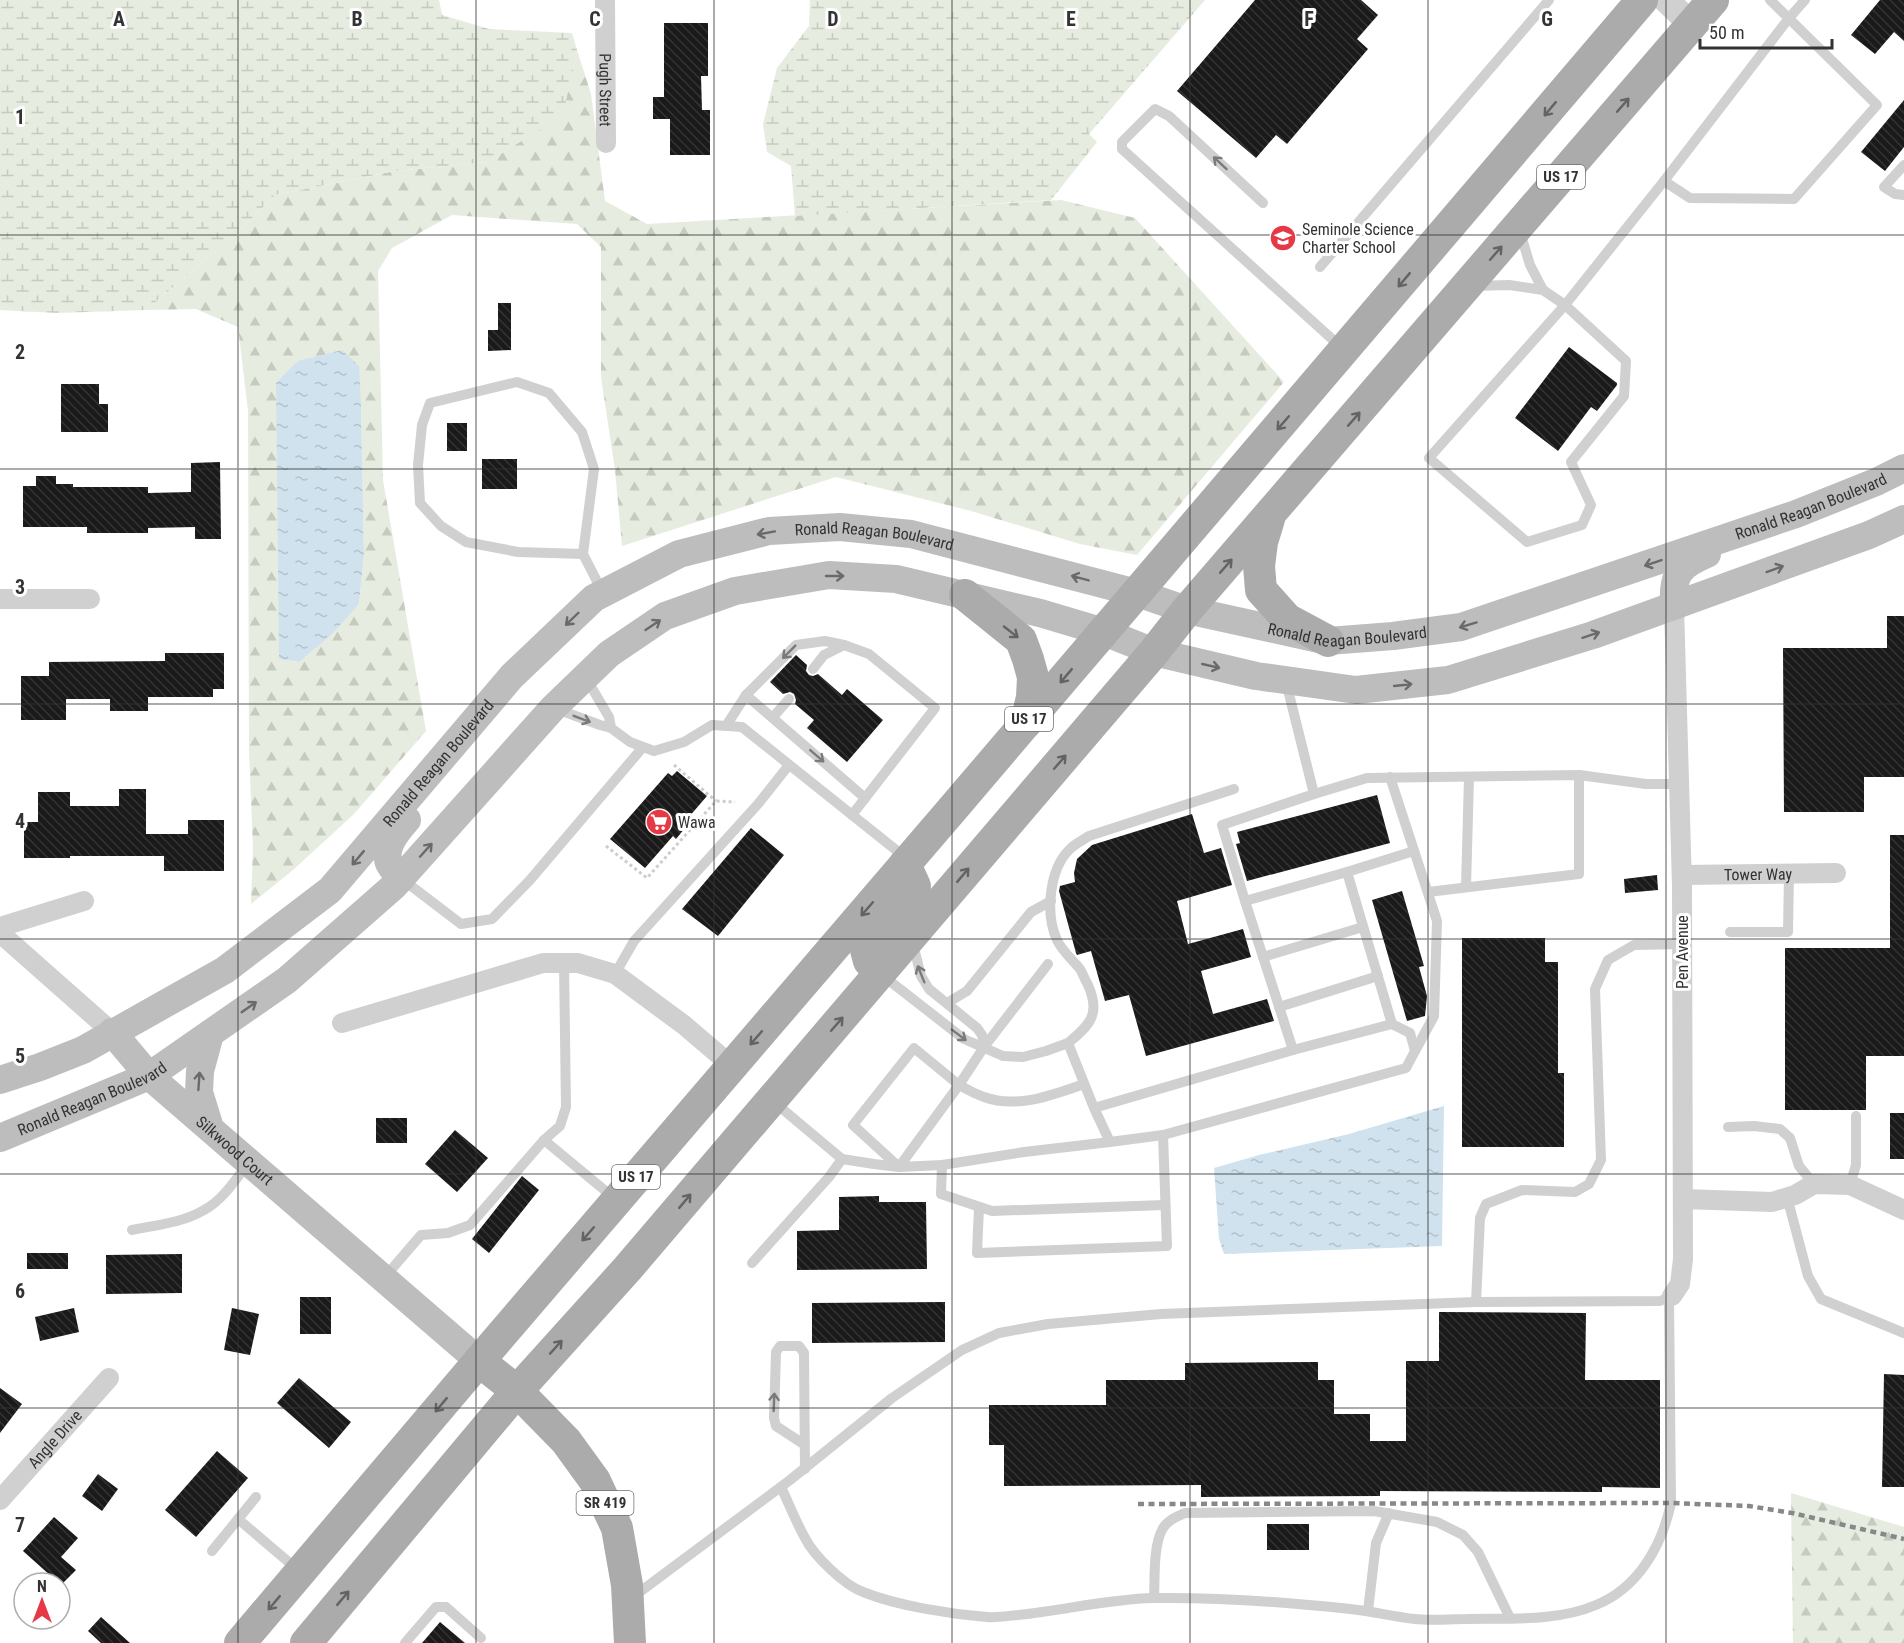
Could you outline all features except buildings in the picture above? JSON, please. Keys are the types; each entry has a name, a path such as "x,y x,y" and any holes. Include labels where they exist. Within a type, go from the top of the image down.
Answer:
{"main road":[{"name":"US 17","path":"240,1643 1642,0"},
{"name":"US 17","path":"306,1643 517,1390 628,1268 1154,652 1187,610 1713,0"},
{"name":"Ronald Reagan Boulevard","path":"0,1080 76,1053 225,970 330,890 512,676 594,598 679,554 769,531 840,527 911,534 1137,593 1187,610 1328,641 1393,636 1461,627 1796,514 1904,468"},
{"path":"1674,606 1673,590 1677,575 1688,562 1765,533 1796,514"},
{"path":"1271,515 1262,542 1259,566 1261,590 1287,619 1328,641"},
{"name":"Ronald Reagan Boulevard","path":"0,1138 149,1076 288,980 401,879 553,708 609,654 665,616 735,591 829,575 896,579 1040,613 1104,632 1154,652 1256,676 1356,690 1448,680 1593,635 1869,535 1904,519"},
{"path":"965,596 1021,640 1033,677 1032,698 1026,723"},
{"path":"401,879 389,862 388,853 394,838 445,770 464,733"},
{"path":"880,973 868,961 866,950 914,894 915,886 907,862"},
{"name":"Silkwood Court","path":"112,1032 149,1076 479,1361"},
{"path":"210,1034 200,1071 199,1092 210,1128"},
{"name":"SR 419","path":"479,1361 517,1390 566,1441 595,1480 617,1528 628,1601 630,1643"}],"street":[{"name":"Pugh Street","path":"605,0 606,142"},
{"path":"1666,0 1692,25"},
{"path":"0,599 90,599"},
{"name":"Pen Avenue","path":"1671,1296 1680,1284 1683,1259 1682,875 1674,606"},
{"name":"Tower Way","path":"1682,875 1836,873"},
{"path":"0,927 84,901"},
{"name":"Silkwood Court","path":"0,933 112,1032"},
{"path":"342,1023 543,963 578,963 615,974 684,1025 732,1066"},
{"path":"1683,1198 1772,1202 1814,1184 1850,1185 1904,1210"},
{"name":"Angle Drive","path":"0,1500 109,1378"}],"lane":[{"path":"1320,267 1549,0"},
{"path":"1664,181 1690,198 1794,199 1877,105 1770,0"},
{"path":"1468,286 1509,285 1543,290 1565,305 1626,360 1624,396 1571,462 1591,506 1582,525 1527,542 1430,458 1565,305 1805,0"},
{"path":"1263,203 1168,116 1155,109 1122,142 1122,149 1344,350"},
{"path":"1904,165 1884,187 1895,194 1904,195"},
{"path":"1519,226 1530,265 1543,290"},
{"path":"583,554 518,552 466,542 441,526 420,502 418,465 422,425 430,403 518,382 549,393 582,432 594,469 583,554 603,593"},
{"path":"726,726 746,695 796,645 825,641 869,654 935,708 852,815"},
{"path":"813,669 824,655 843,645"},
{"path":"585,676 609,717 611,728"},
{"path":"1285,681 1314,794"},
{"path":"746,695 865,798"},
{"path":"773,717 789,699"},
{"path":"553,708 611,728 630,742 654,751 684,742 712,726 742,727 907,862"},
{"path":"401,879 461,924 492,919 530,880 643,747"},
{"path":"615,974 634,940 758,804 789,765"},
{"path":"1428,892 1579,874 1579,776"},
{"path":"1293,1050 1222,825 1367,778 1579,776 1646,784 1679,784"},
{"path":"771,1100 842,1158 899,1167 942,1165 1013,1153 1163,1136 1406,1068 1434,1016 1437,921 1390,777"},
{"path":"1466,887 1469,777"},
{"path":"880,973 964,1039 1004,1056 1023,1057 1068,1042 1084,1030 1092,1019 1095,1007 1092,993 1081,971 1058,941 1052,925 1051,901 1054,878 1060,863 1070,849 1089,836 1234,789"},
{"path":"1245,901 1414,851"},
{"path":"1347,872 1392,1023"},
{"path":"1730,932 1788,932 1789,874"},
{"path":"946,1003 967,991 1031,912 1051,901"},
{"path":"1263,957 1363,927"},
{"path":"912,936 921,976 929,989 977,1029 982,1035 984,1047"},
{"path":"1476,1302 1480,1218 1486,1204 1522,1190 1575,1192 1589,1184 1601,1160 1595,989 1608,960 1634,945 1682,944"},
{"path":"384,1278 421,1235 448,1233 470,1225 544,1140 560,1126 566,1107 564,963"},
{"path":"899,1167 984,1047 1048,964"},
{"path":"1279,1007 1378,976"},
{"path":"1094,1108 1392,1023 1410,1033 1415,1051"},
{"path":"1068,1042 1110,1142"},
{"path":"899,1167 853,1125 914,1048 959,1085 984,1097 1009,1102 1037,1099 1084,1084"},
{"path":"1850,1185 1856,1165 1856,1116"},
{"path":"1728,1127 1754,1126 1780,1129 1790,1138 1799,1166 1814,1184"},
{"path":"979,1207 977,1253 1167,1246 1163,1136"},
{"path":"544,1140 616,1200"},
{"path":"752,1263 829,1177 842,1158"},
{"path":"132,1230 175,1222 206,1210 226,1191 249,1162"},
{"path":"942,1165 941,1194 992,1210 1166,1205"},
{"path":"1787,1197 1808,1276 1821,1299 1904,1333"},
{"path":"628,1601 805,1469 892,1398 962,1350 999,1333 1048,1324 1161,1314 1476,1302 1660,1301 1671,1296 1671,1503 1667,1522 1644,1567 1625,1588 1595,1606 1562,1615 1418,1620 1353,1609 1235,1600 1154,1598 1127,1599 991,1618 950,1613 861,1592 836,1575 806,1540 781,1487"},
{"path":"805,1444 776,1426 774,1418 776,1352 780,1346 799,1346 804,1353 805,1444 805,1469"},
{"path":"212,1551 256,1497"},
{"path":"1154,1598 1156,1552 1162,1530 1170,1520 1185,1513 1374,1511 1437,1522 1463,1535 1478,1551 1510,1618"},
{"path":"1368,1611 1376,1543 1389,1513"},
{"path":"238,1519 301,1572"},
{"path":"405,1643 436,1607 446,1607 482,1641"}],"path":[{"path":"674,765 716,801 735,802"},
{"path":"606,846 647,878 716,801"}],"green space":[{"path":"0,0 439,0 442,15 489,29 572,33 577,50 563,115 488,162 395,171 275,195 238,232 146,310 57,313 0,310"},
{"path":"810,0 1205,0 1089,134 1097,142 1051,200 795,216 791,166 767,152 763,124 777,68 809,26"},
{"path":"577,50 591,94 605,201 647,224 1061,200 1135,218 1284,382 1137,555 1080,544 971,511 836,477 622,546 615,470 601,377 601,247 577,224 452,215 392,248 378,271 383,480 426,731 354,814 293,870 251,904 253,848 249,750 248,411 238,327 196,309 146,310 238,232 275,195 395,171 488,162 562,115","holes":["361,405 364,554 359,604 298,662 280,659"]},
{"path":"1791,1493 1904,1527 1904,1643 1793,1643"}],"water":[{"path":"342,350 359,366 364,554 359,604 332,634 299,662 279,659 276,383 298,361"},
{"path":"1444,1106 1442,1246 1224,1254 1219,1239 1214,1168 1349,1134"}],"railway":[{"path":"1138,1504 1671,1503 1749,1506 1792,1513 1904,1539"}],"place":[{"name":"Seminole Science Charter School","path":"1283,238"},
{"name":"Wawa","path":"659,822"}]}
